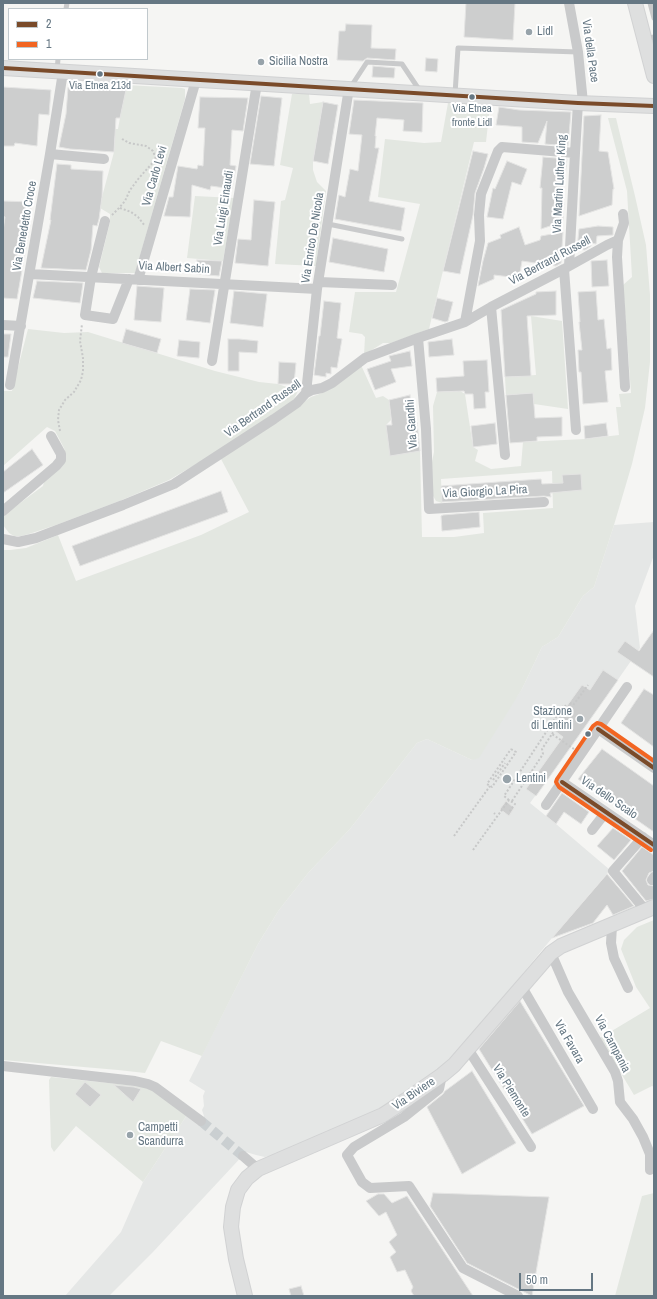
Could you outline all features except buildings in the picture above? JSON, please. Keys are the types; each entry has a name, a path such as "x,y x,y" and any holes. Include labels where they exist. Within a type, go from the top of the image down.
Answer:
{"main road":[{"path":"635,3 649,38 653,71"},
{"path":"3,68 59,68 196,80 654,106"},
{"name":"Via Biviere","path":"245,1296 236,1259 231,1227 233,1207 238,1190 247,1178 258,1169 383,1115 442,1075 454,1065 551,953 561,946 650,909"}],"street":[{"name":"Via della Pace","path":"569,3 578,52 581,103"},
{"name":"Via Benedetto Croce","path":"10,385 50,154 59,68"},
{"name":"Via Carlo Levi","path":"85,315 113,319 134,279 153,230 196,80"},
{"name":"Via Luigi Einaudi","path":"212,361 258,83"},
{"name":"Via Enrico De Nicola","path":"306,393 318,286 350,88"},
{"name":"Via Martin Luther King","path":"576,430 567,267 574,153 581,103"},
{"path":"465,322 480,241 481,194 498,151 502,147 574,153"},
{"path":"50,154 104,159"},
{"path":"623,214 624,223 618,240 618,257 625,387"},
{"path":"85,315 91,277 105,221"},
{"name":"Via Bertrand Russell","path":"3,539 18,542 36,538 174,484 274,419 297,403 306,393 332,383 365,358 465,322 618,240"},
{"name":"Via Albert Sabin","path":"30,274 225,284 318,286 392,285"},
{"path":"491,307 505,455"},
{"path":"3,325 21,326"},
{"name":"Via Gandhi","path":"418,338 426,428 429,509"},
{"path":"3,512 61,460 61,454 51,436"},
{"name":"Via Giorgio La Pira","path":"429,509 544,502"},
{"path":"546,805 565,784 581,754 627,687"},
{"path":"598,729 654,768"},
{"name":"Via dello Scalo","path":"565,784 654,845"},
{"path":"592,830 606,812"},
{"path":"643,837 613,871 650,909"},
{"path":"612,926 614,958 628,988"},
{"name":"Via Campania","path":"551,953 568,992 615,1072 618,1081 620,1102 633,1119 643,1137 650,1154 650,1170"},
{"name":"Via Favara","path":"522,987 593,1109"},
{"name":"Via Piemonte","path":"468,1049 531,1147"},
{"path":"3,1066 135,1081 148,1084 155,1087 201,1120"},
{"path":"442,1075 439,1089 404,1117 354,1146 347,1155 362,1182 370,1188 409,1186 463,1268 518,1296"},
{"path":"243,1156 258,1169"}],"lane":[{"path":"650,3 654,18"},
{"path":"455,95 458,48 578,52"},
{"path":"350,88 367,62 402,64 422,93"},
{"path":"328,224 402,239"}],"path":[{"path":"122,139 128,143 146,146 153,151 156,160"},
{"path":"105,221 120,208 139,178 156,160 177,145"},
{"path":"120,208 131,212 138,217 143,225 153,230"},
{"path":"57,447 60,435 58,420 59,410 65,400 74,392 82,376 83,358 80,341 85,315"},
{"path":"473,850 511,801 543,754 542,749 588,685"},
{"path":"567,714 564,712 571,703 574,704"},
{"path":"509,812 515,804 504,796 564,705 568,708"},
{"path":"569,711 573,714"},
{"path":"552,734 581,754"},
{"path":"454,836 490,786 492,788 516,752 511,748 493,780"},
{"path":"504,762 507,765"},
{"path":"490,786 487,784 504,762"}],"shaded area":[{"path":"126,85 182,88 185,89 185,99 135,273 102,273 99,267 110,222 110,214 100,208 114,152 115,129 118,129"},
{"path":"292,94 309,94 310,104 323,102 313,161 313,170 317,182 326,191 316,266 275,264 281,201 285,200 293,168 280,165"},
{"path":"448,103 490,106 486,142 474,142 429,329 391,343 383,343 364,355 365,337 362,334 349,332 355,292 396,292 420,204 378,197 385,139 424,143 441,142"},
{"path":"608,118 616,118 646,245 650,295 650,362 645,408 632,464 594,587 583,596 558,637 542,647 522,689 479,758 472,760 427,739 417,743 350,829 309,872 279,910 258,944 202,1056 161,1041 145,1073 3,1060 3,550 26,548 58,535 76,581 201,535 249,512 221,459 311,397 325,392 361,365 376,398 383,396 389,400 391,420 386,425 420,451 422,537 454,537 484,533 483,513 553,508 552,471 441,479 442,503 436,501 432,494 432,462 434,452 433,406 437,392 460,391 465,394 473,447 478,450 475,461 491,469 521,466 523,442 585,439 619,435 616,407 621,407 619,394 631,393 623,285 632,277 627,191"},
{"path":"195,196 234,198 223,261 187,258"},
{"path":"531,316 562,321 568,409 534,404 533,393 506,395 505,377 536,375"},
{"path":"28,329 64,333 88,332 215,371 259,382 278,384 298,391 294,399 284,408 210,456 169,480 56,525 29,534 14,536 9,533 3,525 4,515 43,486 44,482 66,455 55,431 47,427 3,466 3,391 12,391"},
{"path":"654,522 654,555 635,606 640,648 530,803 610,870 461,1049 434,1072 384,1107 273,1155 265,1157 246,1152 153,1252 109,1296 65,1296 121,1232 143,1182 187,1115 198,1124 204,1116 202,1110 204,1106 203,1096 205,1091 189,1081 258,944 279,910 309,872 350,829 417,743 427,739 472,760 522,689 542,647 558,637 583,596 594,587 614,525"},
{"path":"654,920 654,1087 652,1086 634,1095 600,1038 650,1008 636,987 621,949 624,940 637,927"},
{"name":"Campetti Scandurra","path":"51,1077 147,1087 187,1115 143,1182 76,1126 54,1152 51,1147 49,1080"},
{"path":"654,1193 654,1296 615,1296 642,1196"}],"tunnel":[{"path":"201,1121 243,1156"}],"transit line":[{"name":"2","path":"3,68 578,103 654,106"},
{"name":"1","path":"651,850 559,787 556,782 593,726 597,723 601,724 654,761"},
{"name":"2","path":"598,729 654,768"},
{"name":"2","path":"562,782 654,845"}],"place":[{"name":"Lidl","path":"529,32"},
{"name":"Sicilia Nostra","path":"261,62"},
{"name":"Via Etnea 213d","path":"100,74"},
{"name":"Via Etnea fronte Lidl","path":"472,97"},
{"name":"Stazione di Lentini","path":"580,719"},
{"name":"Lentini","path":"507,779"},
{"name":"Campetti Scandurra","path":"130,1135"}]}
